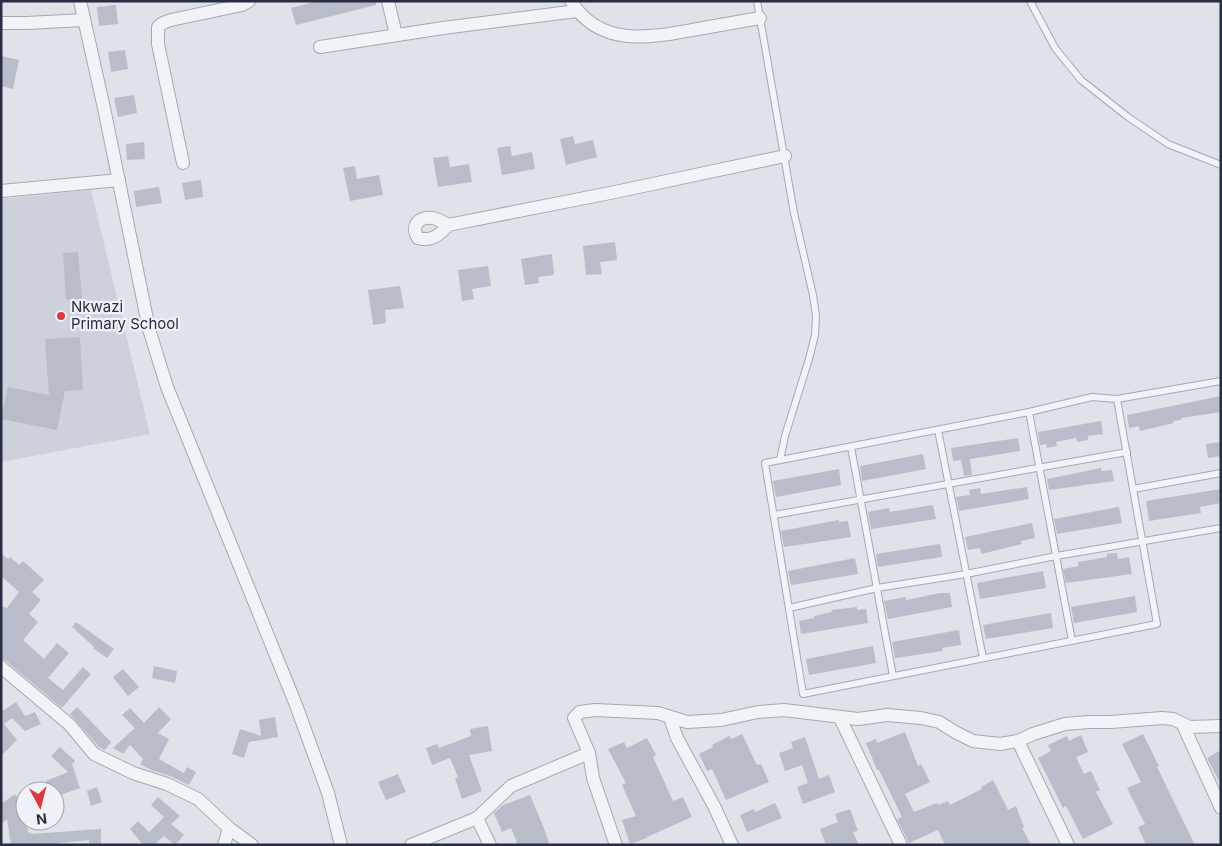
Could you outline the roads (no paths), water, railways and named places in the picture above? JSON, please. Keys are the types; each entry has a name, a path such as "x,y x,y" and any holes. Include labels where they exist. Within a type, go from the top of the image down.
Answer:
{"street":[{"path":"80,1 149,329 167,387 296,705 328,793 341,845"},
{"path":"183,163 158,44 158,27 171,20 242,5 249,1"},
{"path":"388,1 396,35"},
{"path":"320,47 574,6 594,24 612,33 630,37 650,37 760,18"},
{"path":"1,23 84,20"},
{"path":"448,225 785,156"},
{"path":"1,191 119,180"},
{"path":"1,667 70,725 94,754 134,773 167,784 198,799 229,828 252,845"},
{"path":"616,845 593,778 589,753 574,718 580,712 595,710 658,713 687,722 720,720 758,712 784,710 858,719 887,715 934,720 973,741 1000,744 1018,741 1065,724 1162,718 1173,719 1182,725 1190,727 1221,726"},
{"path":"670,718 677,738 710,798 732,845"},
{"path":"840,718 901,845"},
{"path":"1182,725 1221,808"},
{"path":"1018,741 1068,845"},
{"path":"412,845 477,818 511,786 589,753"},
{"path":"477,818 490,845"},
{"path":"224,845 229,828"}],"lane":[{"path":"757,1 794,213 816,316 815,335 785,436 780,460"},
{"path":"1030,1 1055,48 1081,80 1128,117 1168,144 1221,165"},
{"path":"1117,399 1157,624 803,694 765,463 1029,412 1092,397 1117,399 1221,381"},
{"path":"1029,412 1072,640"},
{"path":"938,430 983,658"},
{"path":"851,446 894,676"},
{"path":"774,515 1127,452"},
{"path":"1132,489 1221,473"},
{"path":"789,608 877,588 966,574 1056,556 1143,543 1221,528"}],"place":[{"name":"Nkwazi Primary School","path":"61,316"}]}
